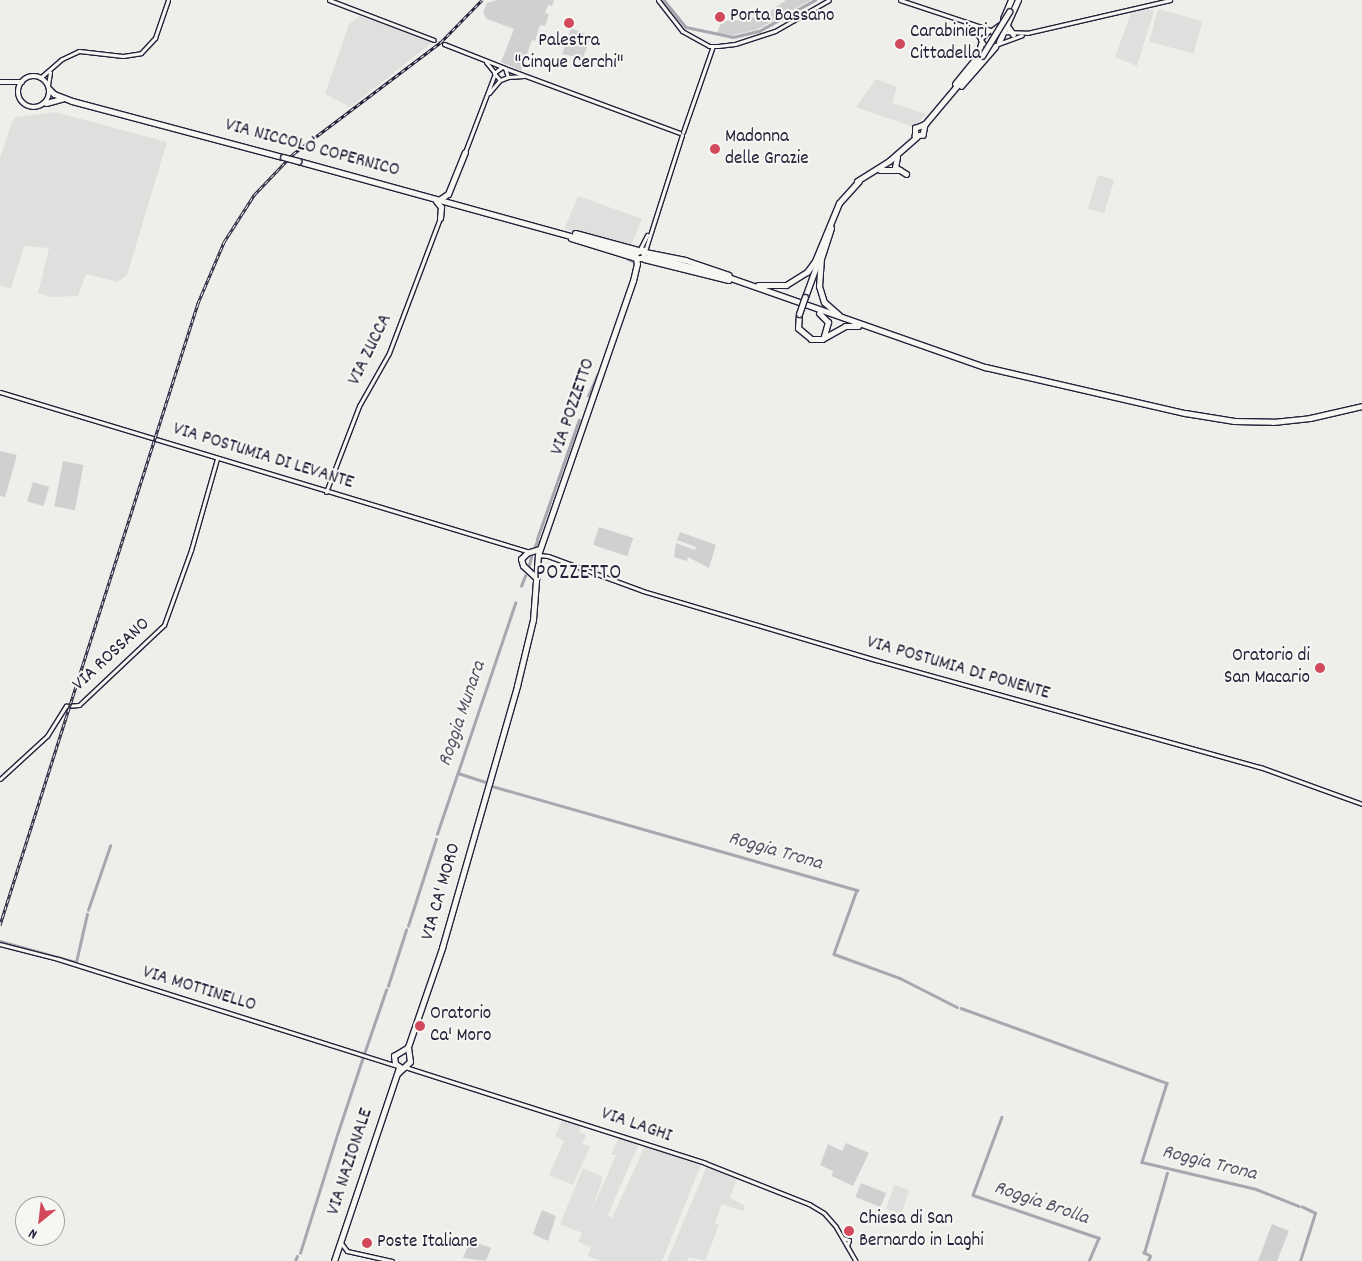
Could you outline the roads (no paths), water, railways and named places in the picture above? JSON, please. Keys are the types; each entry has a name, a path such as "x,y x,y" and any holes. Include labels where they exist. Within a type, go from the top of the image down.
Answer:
{"highway":[{"name":"VIA NICCOLÒ COPERNICO","path":"49,87 54,94 72,100 550,229"},
{"name":"VIA NICCOLÒ COPERNICO","path":"46,103 54,99 72,100"},
{"path":"906,174 894,163 915,136"},
{"path":"643,260 742,282 777,287 803,276 815,261 837,208 860,180 907,145"},
{"path":"439,199 446,197 452,187 465,152"},
{"path":"848,186 882,169 900,170"},
{"path":"452,187 453,199 477,209"},
{"path":"414,193 440,203 440,218"},
{"path":"440,218 446,205 455,203"},
{"path":"837,208 799,314 800,331 817,339 850,325 1006,373 1219,419 1293,420 1362,406"},
{"path":"837,208 821,258 820,294 828,307 837,314 911,343"},
{"path":"550,229 698,264 773,294 888,334"},
{"path":"550,229 632,252"},
{"path":"550,229 636,258"},
{"path":"644,252 742,282"},
{"path":"773,294 825,317 828,330 817,339"}],"main road":[{"path":"925,124 982,56 1009,12 1014,0"},
{"path":"921,128 922,136 915,136 915,128 921,128 925,124 997,45 1007,25 1014,0"},
{"path":"992,31 1001,23 1014,0"},
{"path":"1007,25 1013,34"},
{"path":"933,115 978,56 981,42"},
{"path":"0,82 22,82 30,77 40,78 49,87 46,103 34,108 26,106 20,99 18,91 22,82"},
{"path":"6,82 18,91"},
{"name":"VIA POZZETTO","path":"633,281 636,258 644,252"},
{"name":"VIA POZZETTO","path":"501,743 532,629 536,556 542,545 633,281 643,260 644,252"},
{"path":"636,258 643,260"},
{"path":"523,556 522,564 536,578"},
{"name":"VIA POZZETTO","path":"523,556 536,556"},
{"path":"529,569 536,567"},
{"name":"VIA CA' MORO","path":"410,1062 408,1047 441,950 501,743"},
{"name":"VIA CA' MORO","path":"398,1067 396,1054 403,1052 408,1047"},
{"path":"403,1052 409,1056"},
{"path":"398,1067 410,1062"},
{"name":"VIA NAZIONALE","path":"335,1259 343,1250 340,1242 398,1067"}],"street":[{"path":"40,78 62,59 79,51 123,56 140,53 155,38 168,0"},
{"path":"329,0 434,40"},
{"path":"658,0 678,28 713,46 735,44 775,31 829,0"},
{"path":"900,0 992,31 1013,34 1027,33"},
{"path":"968,23 987,48 1027,33 1170,0"},
{"path":"981,42 992,31"},
{"path":"992,31 997,45"},
{"path":"444,44 682,133"},
{"path":"644,252 682,133 713,46"},
{"path":"477,56 488,63 500,80"},
{"path":"465,152 494,74 502,66"},
{"path":"507,69 508,77"},
{"path":"49,87 50,71"},
{"path":"486,97 500,80 508,77 533,77"},
{"name":"VIA ZUCCA","path":"326,492 359,406 388,353 440,218"},
{"name":"VIA POSTUMIA DI LEVANTE","path":"0,392 148,435 217,459 536,556"},
{"name":"VIA ROSSANO","path":"0,779 47,736 66,706 79,705 164,625 191,550 217,459"},
{"path":"536,556 547,556 542,545"},
{"name":"VIA POSTUMIA DI LEVANTE","path":"516,549 523,556"},
{"name":"VIA POSTUMIA DI PONENTE","path":"547,556 643,591 1260,767 1362,804"},
{"name":"VIA MOTTINELLO","path":"0,944 58,959 398,1067"},
{"path":"410,1062 412,1069"},
{"name":"VIA LAGHI","path":"398,1067 412,1069 705,1163 804,1202 824,1213 846,1241 856,1261"},
{"path":"343,1250 392,1261"}],"waterway":[{"path":"664,0 686,27 733,37 759,31 815,0"},
{"name":"Roggia Munara","path":"628,259 635,262"},
{"name":"Roggia Munara","path":"588,396 598,374"},
{"name":"Roggia Munara","path":"537,539 579,420"},
{"name":"Roggia Munara","path":"534,549 537,541"},
{"name":"Roggia Munara","path":"529,565 531,557"},
{"name":"Roggia Munara","path":"521,586 525,576"},
{"name":"Roggia Munara","path":"437,834 515,603"},
{"name":"Roggia Trona","path":"458,773 485,782"},
{"name":"Roggia Trona","path":"492,786 857,890 834,954 900,978 957,1007"},
{"name":"Roggia Munara","path":"408,926 436,839"},
{"path":"88,910 110,846"},
{"path":"0,941 76,962 87,914"},
{"name":"Roggia Munara","path":"388,986 406,930"},
{"name":"Roggia Munara","path":"364,1054 386,990"},
{"name":"Roggia Trona","path":"961,1008 1167,1083 1142,1162 1256,1189 1299,1206"},
{"name":"Roggia Munara","path":"337,1135 363,1057"},
{"name":"Roggia Brolla","path":"1002,1117 973,1195 1099,1238 1089,1261"},
{"name":"Roggia Munara","path":"300,1253 336,1138"},
{"path":"1148,1261 1150,1256 1144,1253 1167,1173"},
{"name":"Roggia Trona","path":"1300,1261 1315,1213 1302,1207"},
{"name":"Roggia Munara","path":"295,1261 297,1256"}],"tunnel":[{"path":"434,40 444,44"}],"railway":[{"path":"0,925 198,303 224,242 254,195 293,154 441,42 482,0"}],"place":[{"name":"Porta Bassano","path":"720,17"},
{"name":"Palestra \"Cinque Cerchi\"","path":"569,23"},
{"name":"Carabinieri Cittadella","path":"900,44"},
{"name":"Madonna delle Grazie","path":"715,149"},
{"name":"Oratorio di San Macario","path":"1320,668"},
{"name":"Oratorio Ca' Moro","path":"420,1026"},
{"name":"Chiesa di San Bernardo in Laghi","path":"849,1231"},
{"name":"Poste Italiane","path":"367,1243"}],"district":[{"name":"POZZETTO","path":"579,574"}]}
